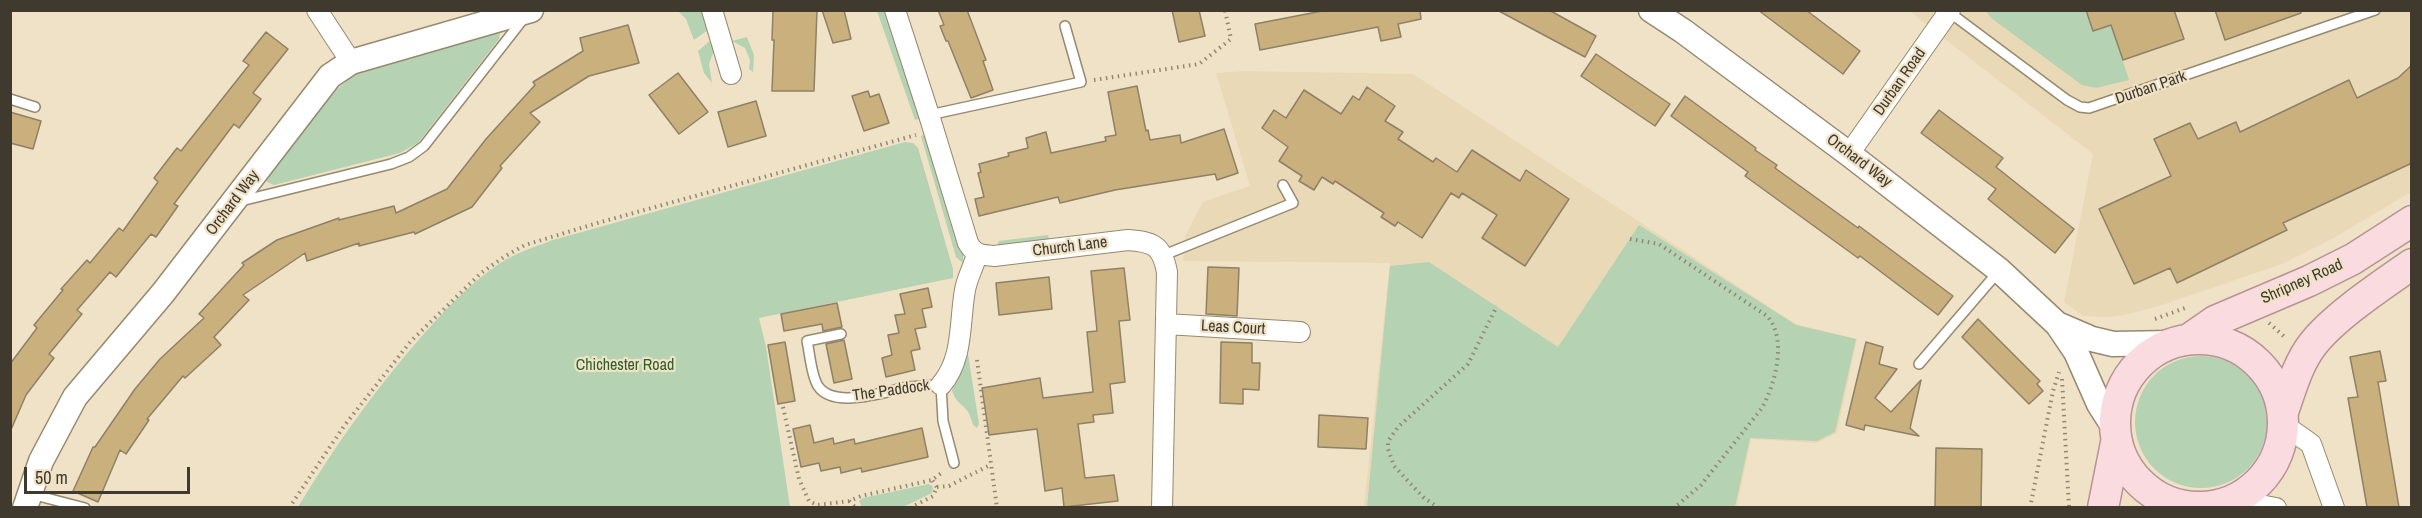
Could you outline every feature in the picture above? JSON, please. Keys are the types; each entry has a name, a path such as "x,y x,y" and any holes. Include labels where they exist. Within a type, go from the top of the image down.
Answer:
{"main road":[{"name":"Shripney Road","path":"2103,507 2116,436 2117,403 2124,383 2137,366 2145,359 2215,321 2354,259 2412,221"},
{"path":"2116,436 2126,466 2142,486 2162,500 2186,507 2213,507 2244,495 2265,477 2279,453 2284,419 2295,376 2306,354 2329,328 2412,264"},
{"path":"2181,341 2211,339 2232,345 2251,357 2267,372 2278,391 2284,419"}],"street":[{"path":"317,10 351,62"},
{"path":"712,10 731,74"},
{"path":"895,10 968,243 977,254"},
{"name":"Orchard Way","path":"1651,10 1683,31 1849,154 2000,270 2057,324"},
{"name":"Orchard Way","path":"27,500 41,461 75,397 163,293 330,76 351,62 530,11"},
{"name":"Durban Road","path":"1849,154 1950,11"},
{"name":"Church Lane","path":"977,254 994,256 1128,240 1143,241 1157,247 1164,255"},
{"name":"The Paddock","path":"941,385 954,364 960,340 965,289 977,254"},
{"path":"1162,507 1167,324 1167,272 1164,255"},
{"name":"Leas Court","path":"1167,324 1300,332"},
{"path":"2057,324 2092,339 2113,344 2181,341"},
{"path":"2057,324 2076,352 2116,436"},
{"path":"2284,419 2311,444 2334,507"},
{"path":"2213,507 2244,502 2276,507"}],"lane":[{"name":"Durban Park","path":"1950,11 2067,100 2080,107 2089,108 2375,10"},
{"path":"234,203 391,164 409,157 424,146 530,11"},
{"path":"931,121 1081,81 1065,26"},
{"path":"10,99 35,107"},
{"path":"1164,255 1293,203 1283,185"},
{"path":"1919,364 2000,270"},
{"name":"The Paddock","path":"841,334 807,341 816,384 821,390 832,395 855,398 906,388 941,385 943,421 954,463"},
{"path":"27,500 85,507"}],"path":[{"path":"1081,81 1199,64 1231,39 1225,10"},
{"path":"289,507 344,426 411,341 481,273 504,257 525,245 581,228 912,136 931,121"},
{"path":"1630,239 1659,244 1767,316 1776,332 1775,369 1768,397 1762,408 1701,485 1674,507"},
{"path":"2260,301 2271,326 2306,354"},
{"path":"1438,507 1424,498 1394,466 1388,449 1388,441 1398,427 1468,364 1497,306"},
{"path":"976,353 997,507"},
{"path":"2030,507 2053,391 2061,367 2069,507"},
{"path":"783,406 799,479 809,501 817,505 849,501 861,496 932,480 954,463"},
{"path":"937,487 949,486 990,465"},
{"path":"932,480 937,487"},
{"path":"909,507 933,495 937,487"},
{"path":"849,501 856,507"}],"shaded area":[{"path":"1909,11 2411,11 2411,192 2332,239 2282,264 2129,314 2111,317 2083,316 2064,302 2093,154"},
{"path":"1243,71 1413,74 1796,324 1857,339 1837,433 1817,443 1751,439 1737,507 1364,507 1390,263 1183,261 1185,236 1203,202 1250,186 1216,73"}],"green space":[{"path":"678,11 705,11 708,30 694,40 686,19"},
{"path":"877,11 884,11 921,118 915,120"},
{"path":"1986,11 2086,11 2093,31 2111,25 2129,80 2096,88 2082,85 1991,18"},
{"path":"493,31 500,33 499,39 418,143 400,153 274,185 267,182 266,177 325,100 353,75"},
{"path":"747,37 754,55 753,72 749,69 750,60 745,48 732,41"},
{"path":"711,40 714,50 709,64 712,83 704,73 698,51"},
{"path":"926,134 963,255 963,263 956,257 921,136"},
{"name":"Chichester Road","path":"905,142 913,143 918,148 953,269 953,278 759,318 766,347 790,507 298,507 353,423 399,363 458,298 494,267 507,259 553,240"},
{"path":"1639,225 1796,325 1856,339 1835,432 1817,441 1750,438 1735,507 1367,507 1390,266 1429,262 1558,347"},
{"path":"1048,235 1049,239 997,246 999,241"},
{"path":"967,348 979,424 977,428 952,390"},
{"path":"2201,356 2226,361 2248,375 2262,397 2267,422 2262,447 2248,469 2226,483 2201,488 2176,483 2154,469 2140,447 2135,422 2140,397 2154,375 2176,361"},
{"path":"929,484 933,487 932,493 903,507 862,507 859,501 863,498"}],"building":[{"path":"773,10 817,10 814,91 772,91"},
{"path":"822,10 844,10 851,39 833,43"},
{"path":"938,10 967,10 986,60 983,61 993,90 971,98 940,26 944,25"},
{"path":"1172,10 1199,10 1205,36 1179,42"},
{"path":"1327,10 1420,10 1421,19 1398,24 1401,37 1381,41 1378,27 1260,50 1255,24"},
{"path":"1497,10 1549,10 1596,36 1585,57"},
{"path":"1758,10 1806,10 1860,51 1843,74"},
{"path":"2086,10 2174,10 2184,39 2123,60 2111,25 2093,31"},
{"path":"2215,10 2300,10 2301,13 2225,40"},
{"path":"628,25 639,63 589,76 530,113 540,122 500,166 502,168 472,207 415,234 414,232 359,246 359,243 307,261 305,253 243,295 249,300 214,337 221,345 185,378 183,376 147,419 149,420 126,454 120,450 98,502 73,491 93,447 135,389 160,359 204,318 199,314 244,265 242,263 277,240 339,218 339,220 394,206 396,213 447,189 486,139 535,85 533,82 583,51 580,38"},
{"path":"266,32 288,49 253,93 261,99 239,128 234,124 174,204 178,206 156,237 151,234 116,277 110,272 77,310 82,314 49,354 54,358 26,395 10,432 10,364 37,328 34,325 63,290 61,289 87,260 90,263 119,228 123,231 158,182 154,178 177,148 181,151 249,65 243,61"},
{"path":"1596,54 1670,104 1655,126 1581,76"},
{"path":"2412,65 2412,163 2283,223 2287,230 2177,283 2170,268 2134,284 2099,209 2171,176 2154,139 2190,123 2198,139 2236,122 2240,132 2349,80 2357,98 2398,78"},
{"path":"678,73 708,112 679,134 649,95"},
{"path":"1137,86 1150,140 1180,135 1181,143 1224,129 1238,173 1217,180 1215,174 1115,190 1060,203 1058,197 979,216 975,199 984,197 978,173 981,172 979,164 1028,148 1026,138 1046,132 1051,153 1106,141 1105,137 1116,135 1108,92"},
{"path":"1367,87 1395,106 1385,121 1403,132 1398,139 1433,162 1436,158 1457,172 1472,150 1520,181 1526,170 1569,199 1525,266 1482,238 1497,215 1462,193 1459,198 1451,193 1422,238 1398,222 1395,226 1381,217 1384,213 1335,181 1333,184 1322,177 1314,190 1299,181 1302,176 1279,161 1288,147 1262,128 1274,110 1286,118 1304,90 1341,114 1353,96 1359,100"},
{"path":"868,91 870,97 879,94 889,123 864,131 852,96"},
{"path":"1685,96 1756,148 1755,150 1777,165 1775,168 1858,228 1859,226 1953,296 1938,315 1860,256 1858,258 1745,176 1748,172 1671,116"},
{"path":"756,101 766,136 728,147 718,112"},
{"path":"1939,110 2003,158 1996,167 2074,229 2055,253 1988,199 1996,189 1921,133"},
{"path":"10,112 41,121 33,149 10,143"},
{"path":"1208,267 1239,268 1237,316 1206,314"},
{"path":"1124,268 1130,320 1119,321 1125,382 1110,384 1113,413 1093,415 1094,422 1078,424 1085,478 1114,475 1118,501 1064,507 1062,488 1045,491 1037,429 989,435 982,388 1040,378 1043,398 1093,392 1087,332 1097,331 1091,271"},
{"path":"1049,277 1052,309 999,315 996,283"},
{"path":"928,288 932,307 922,309 926,327 915,329 920,349 911,351 915,370 886,377 882,358 892,355 888,335 899,333 895,315 905,314 900,294"},
{"path":"837,303 842,327 823,331 822,324 784,331 781,314"},
{"path":"1978,319 2040,381 2037,384 2043,391 2029,404 1962,337"},
{"path":"844,340 852,379 834,383 826,344"},
{"path":"785,342 795,401 778,404 768,345"},
{"path":"1221,342 1252,343 1252,363 1260,363 1259,390 1243,389 1243,404 1220,403"},
{"path":"1866,342 1883,347 1879,364 1897,369 1875,398 1891,412 1921,380 1910,428 1919,436 1865,425 1864,430 1846,425"},
{"path":"2380,351 2386,381 2378,382 2399,507 2367,507 2348,398 2358,397 2350,357"},
{"path":"1319,415 1368,418 1366,449 1318,447"},
{"path":"810,425 814,443 833,438 834,444 854,439 855,444 922,428 928,457 862,472 861,468 841,473 840,467 821,471 819,463 801,467 793,429"},
{"path":"1936,448 1982,449 1981,507 1935,507"}]}
